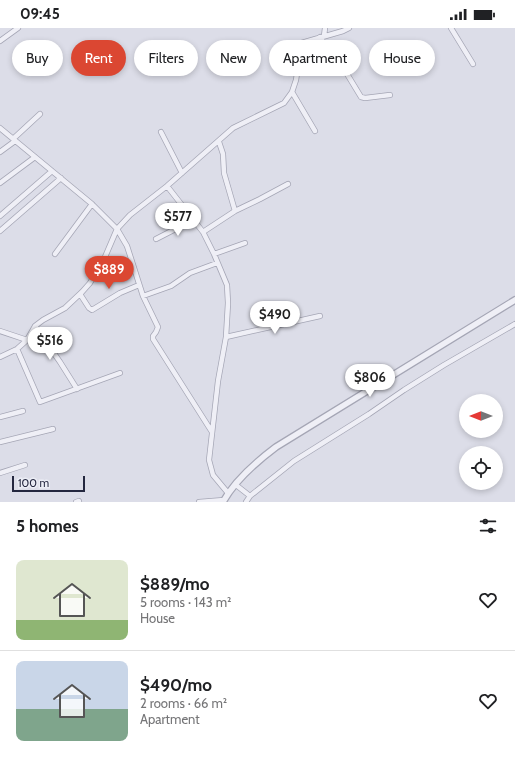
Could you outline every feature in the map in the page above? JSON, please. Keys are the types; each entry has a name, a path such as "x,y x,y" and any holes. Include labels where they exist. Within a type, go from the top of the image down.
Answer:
{"street":[{"path":"0,41 18,28"},
{"path":"325,28 322,37 333,58 341,64 361,97 365,98 390,95"},
{"path":"0,357 17,349 27,340 35,326 64,308 80,294 90,283 105,257 117,230 130,216 182,174 233,128 281,105 292,92 298,67 297,45 349,28"},
{"path":"451,28 473,64"},
{"path":"292,92 315,131"},
{"path":"0,152 40,114"},
{"path":"1,130 92,204 117,230 128,246 143,296 158,327 153,339 212,432"},
{"path":"161,132 182,174"},
{"path":"219,142 223,154 224,173 235,212"},
{"path":"0,183 35,157"},
{"path":"0,216 52,171"},
{"path":"0,231 61,178"},
{"path":"203,232 235,212 288,184"},
{"path":"167,186 203,232 225,280 228,292 226,337 218,381 210,452 211,470 215,479 228,493"},
{"path":"55,254 92,204"},
{"path":"156,239 193,220"},
{"path":"214,254 246,243"},
{"path":"143,296 171,286 190,273 217,263"},
{"path":"80,294 92,310 120,293 139,285"},
{"path":"199,502 224,501 228,493 251,468 276,447 515,300"},
{"path":"226,337 320,316"},
{"path":"246,502 248,494 294,461 437,369 515,324"},
{"path":"35,326 77,389"},
{"path":"0,331 27,340"},
{"path":"17,349 39,402 120,373"},
{"path":"0,417 23,411"},
{"path":"0,442 53,429"},
{"path":"0,473 25,465"},
{"path":"236,484 248,494"}]}
